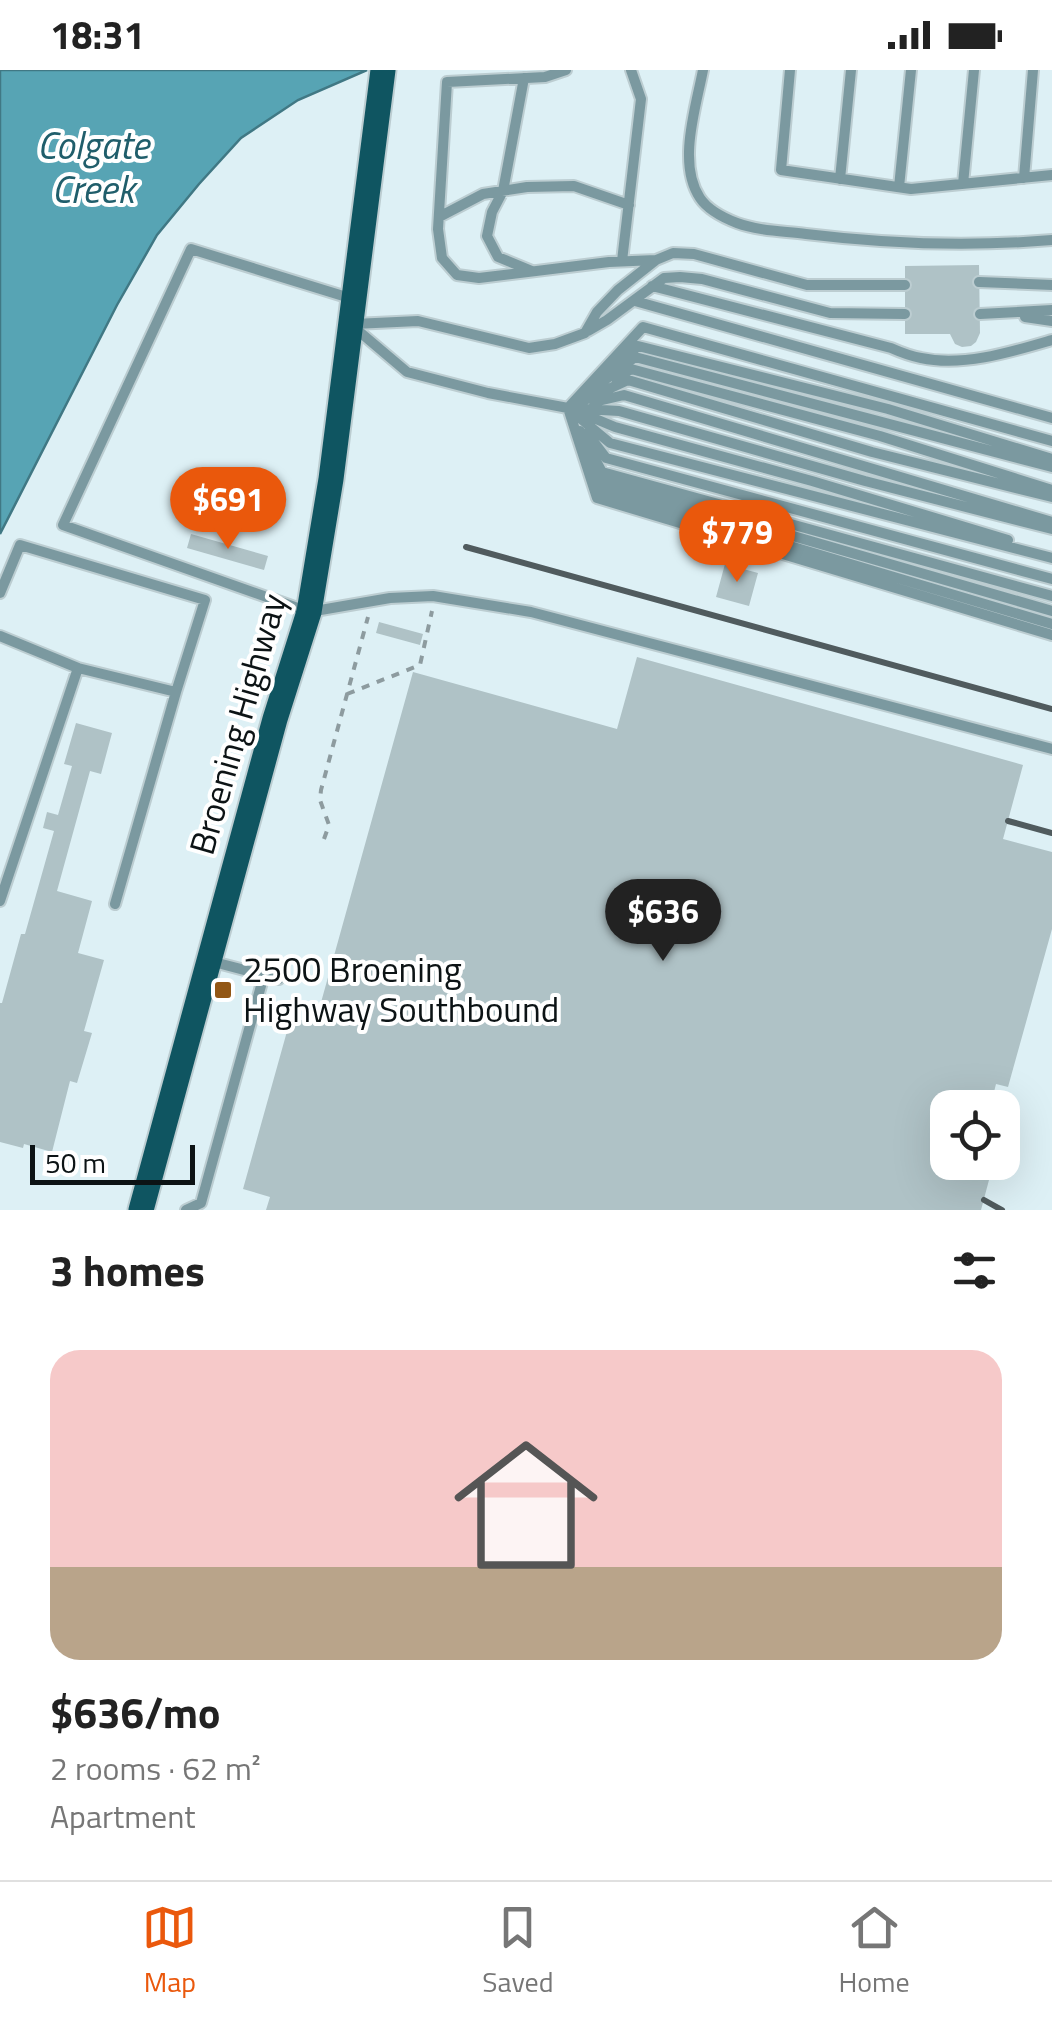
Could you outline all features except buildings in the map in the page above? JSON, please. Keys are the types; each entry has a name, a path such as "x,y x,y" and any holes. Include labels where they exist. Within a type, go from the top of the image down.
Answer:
{"main road":[{"name":"Broening Highway","path":"141,1210 276,718 309,612 331,479 383,70"}],"lane":[{"path":"566,70 545,77 447,82 439,217 442,258 457,274 478,278 656,260"},
{"path":"622,261 642,98 631,70"},
{"path":"703,70 690,144 690,175 700,199 722,216 765,230 888,244 1052,240"},
{"path":"790,70 781,170 911,189 1052,175"},
{"path":"840,178 851,70"},
{"path":"898,188 911,70"},
{"path":"963,184 974,70"},
{"path":"1024,178 1033,70"},
{"path":"524,78 503,191 492,212 487,236 498,257 533,271"},
{"path":"439,217 484,194 527,187 574,186 628,205"},
{"path":"906,314 830,313 680,276 664,278 585,332 555,344 529,348 418,321 352,312 191,249 63,525 309,612 390,598 435,597 531,612 1052,750"},
{"path":"585,332 618,290 656,260 674,253 694,254 807,285 905,285"},
{"path":"980,282 1052,286"},
{"path":"652,286 921,358 951,361 1007,353 1052,340"},
{"path":"635,301 1052,418"},
{"path":"352,312 407,372 568,408 620,411 865,481 1052,525"},
{"path":"980,314 1052,316"},
{"path":"568,408 644,326 1052,442"},
{"path":"568,408 638,346 888,410 1052,463"},
{"path":"568,408 632,369 880,436 1052,490"},
{"path":"568,408 628,380 872,452 1052,498"},
{"path":"568,408 624,395 1052,525"},
{"path":"568,408 615,427 812,481 1052,556"},
{"path":"568,408 606,458 1052,579"},
{"path":"568,408 602,472 1052,596"},
{"path":"568,408 600,480 1052,611"},
{"path":"568,408 598,489 1052,624"},
{"path":"568,408 597,498 1052,636"},
{"path":"0,593 20,545 205,600 115,904"},
{"path":"0,636 78,668 176,692"},
{"path":"0,901 78,668"},
{"path":"210,961 279,980"},
{"path":"186,1210 201,1203 264,976"}],"path":[{"path":"347,694 420,666 435,597"},
{"path":"324,839 329,824 320,800 321,790 372,601"}],"water":[{"name":"Colgate Creek","path":"0,70 367,70 298,100 241,138 157,235 0,534"}],"railway":[{"path":"466,547 1052,709"},
{"path":"1008,821 1052,833"},
{"path":"984,1200 1002,1210"}],"place":[{"name":"2500 Broening Highway Southbound","path":"223,990"}]}
